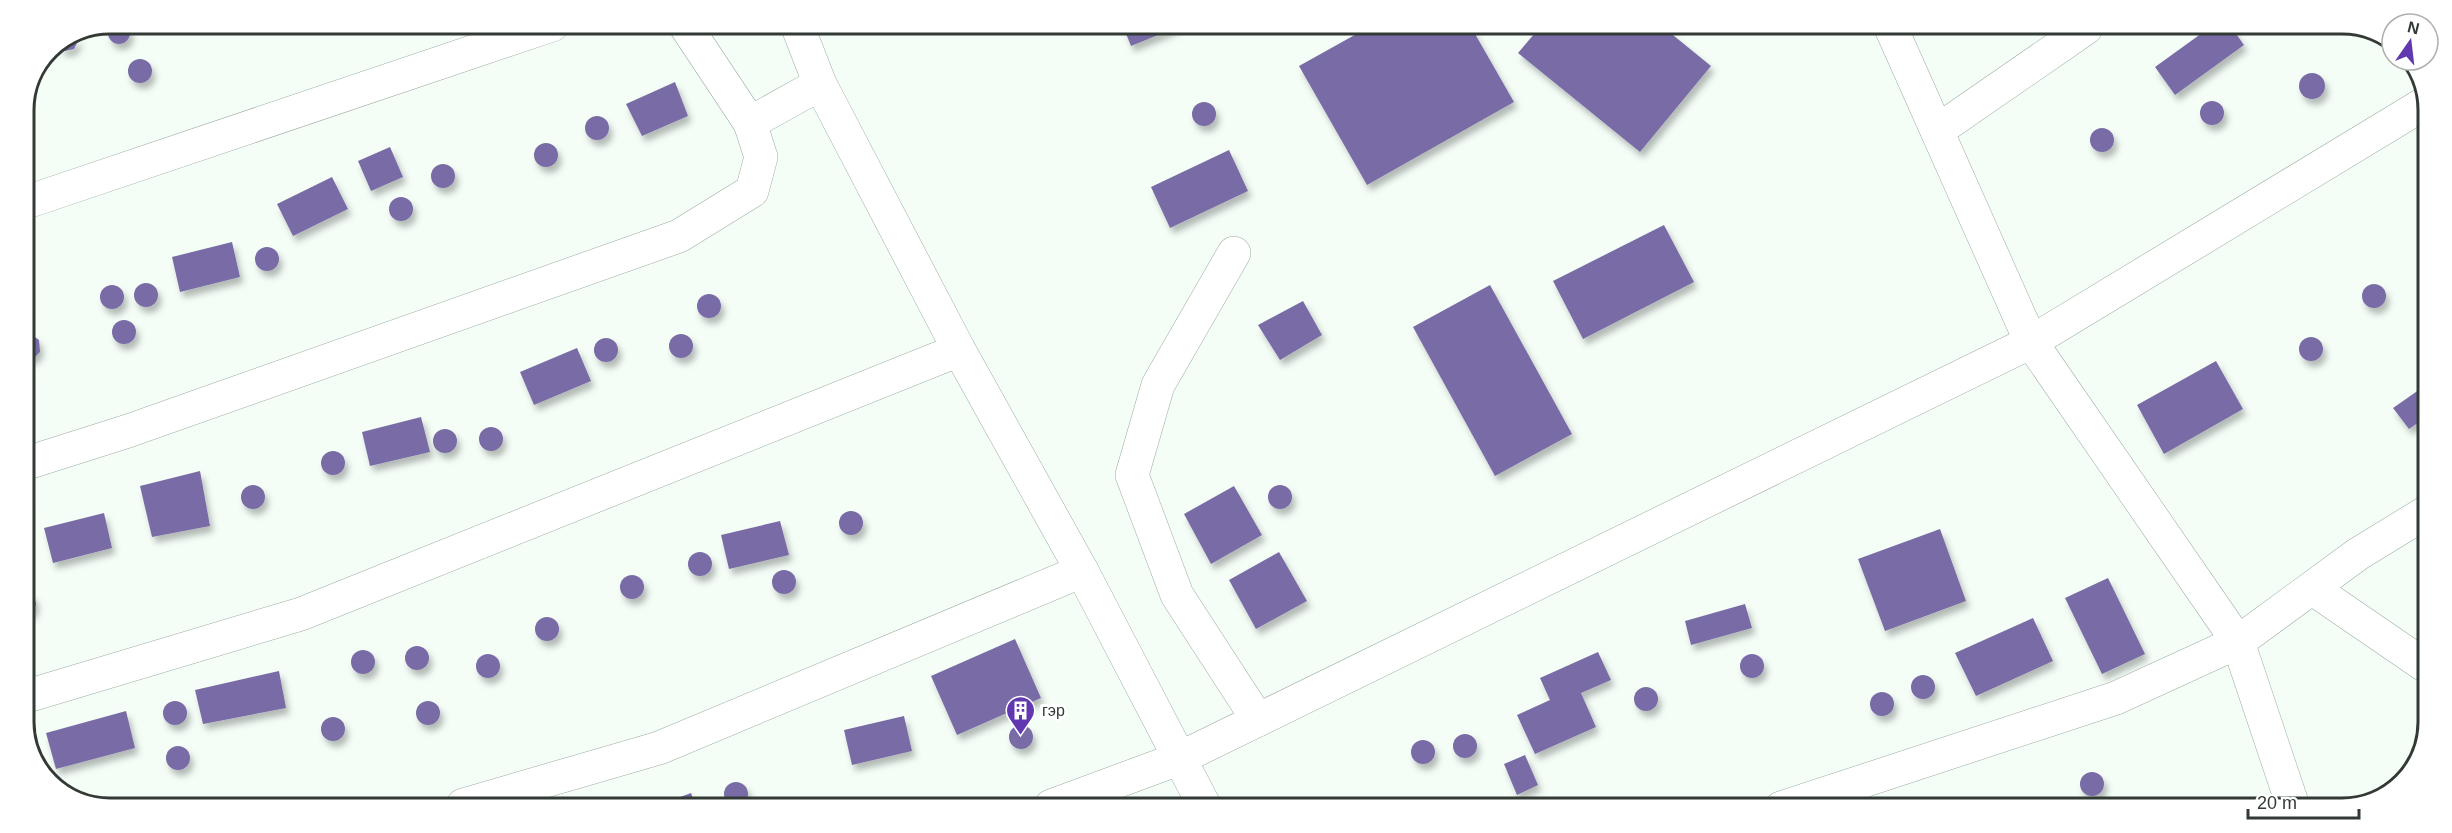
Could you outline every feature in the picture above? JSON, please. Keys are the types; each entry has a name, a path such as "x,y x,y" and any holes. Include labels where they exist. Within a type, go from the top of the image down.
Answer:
{"street":[{"path":"34,200 525,34"},
{"path":"35,461 139,427 679,236 752,191 761,157 750,123 691,34"},
{"path":"801,34 820,84 959,350 1082,571 1200,798"},
{"path":"1894,34 2031,342 2238,642 2290,798"},
{"path":"1937,131 2077,34"},
{"path":"750,123 820,84"},
{"path":"1073,798 1178,759 2031,342 2417,108"},
{"path":"1234,254 1158,385 1132,475 1177,595 1258,720"},
{"path":"35,694 301,614 959,350"},
{"path":"1811,798 2116,698 2238,642 2358,554 2418,517"},
{"path":"487,798 659,748 1082,571"},
{"path":"2313,589 2418,661"}],"building":[{"path":"108,34 130,34 123,44 115,44"},
{"path":"1126,34 1160,34 1131,46"},
{"path":"1356,34 1475,34 1514,102 1367,185 1299,66"},
{"path":"1534,34 1672,34 1711,66 1640,152 1518,53"},
{"path":"2201,34 2236,34 2244,45 2175,95 2155,67"},
{"path":"77,42 74,49 65,51 68,47"},
{"path":"135,59 145,59 152,66 152,76 145,83 135,83 128,76 128,66"},
{"path":"2312,73 2321,77 2325,86 2321,95 2312,99 2303,95 2299,86 2303,77"},
{"path":"675,82 688,116 642,136 626,104"},
{"path":"2207,101 2217,101 2224,108 2224,118 2217,125 2207,125 2200,118 2200,108"},
{"path":"1199,102 1209,102 1216,109 1216,119 1209,126 1199,126 1192,119 1192,109"},
{"path":"592,116 602,116 609,123 609,133 602,140 592,140 585,133 585,123"},
{"path":"2102,128 2111,131 2114,140 2111,149 2102,152 2093,149 2090,140 2093,131"},
{"path":"541,143 551,143 558,150 558,160 551,167 541,167 534,160 534,150"},
{"path":"390,147 403,177 371,191 358,161"},
{"path":"1229,150 1248,191 1170,228 1151,187"},
{"path":"438,164 448,164 455,171 455,181 448,188 438,188 431,181 431,171"},
{"path":"332,177 348,209 293,236 277,204"},
{"path":"401,197 410,200 413,209 410,218 401,221 392,218 389,209 392,200"},
{"path":"1664,225 1694,282 1583,339 1553,281"},
{"path":"232,242 240,277 180,292 172,257"},
{"path":"262,247 272,247 279,254 279,264 272,271 262,271 255,264 255,254"},
{"path":"146,283 155,286 158,295 155,304 146,307 137,304 134,295 137,286"},
{"path":"2374,284 2383,287 2386,296 2383,305 2374,308 2365,305 2362,296 2365,287"},
{"path":"112,285 121,288 124,297 121,306 112,309 103,306 100,297 103,288"},
{"path":"1490,285 1572,434 1495,476 1413,327"},
{"path":"709,294 718,297 721,306 718,315 709,318 700,315 697,306 700,297"},
{"path":"1303,301 1322,335 1280,360 1258,325"},
{"path":"119,320 129,320 136,327 136,337 129,344 119,344 112,337 112,327"},
{"path":"681,334 690,337 693,346 690,355 681,358 672,355 669,346 672,337"},
{"path":"34,337 39,340 40,352 34,358"},
{"path":"2306,337 2316,337 2323,344 2323,354 2316,361 2306,361 2299,354 2299,344"},
{"path":"606,338 615,341 618,350 615,359 606,362 597,359 594,350 597,341"},
{"path":"577,348 591,381 534,405 520,372"},
{"path":"2216,361 2243,409 2164,454 2137,405"},
{"path":"2417,391 2418,423 2409,429 2393,408"},
{"path":"421,417 430,452 370,466 362,432"},
{"path":"491,427 500,430 503,439 500,448 491,451 482,448 479,439 482,430"},
{"path":"445,429 454,432 457,441 454,450 445,453 436,450 433,441 436,432"},
{"path":"328,451 338,451 345,458 345,468 338,475 328,475 321,468 321,458"},
{"path":"200,471 210,526 152,537 140,486"},
{"path":"253,485 262,488 265,497 262,506 253,509 244,506 241,497 244,488"},
{"path":"1275,485 1285,485 1292,492 1292,502 1285,509 1275,509 1268,502 1268,492"},
{"path":"1234,486 1262,535 1211,564 1184,514"},
{"path":"851,511 860,514 863,523 860,532 851,535 842,532 839,523 842,514"},
{"path":"104,513 112,548 53,563 44,528"},
{"path":"780,521 789,555 729,569 721,535"},
{"path":"1940,529 1966,601 1885,631 1858,559"},
{"path":"700,552 709,555 712,564 709,573 700,576 691,573 688,564 691,555"},
{"path":"1279,552 1307,601 1256,629 1229,580"},
{"path":"779,570 789,570 796,577 796,587 789,594 779,594 772,587 772,577"},
{"path":"632,575 641,578 644,587 641,596 632,599 623,596 620,587 623,578"},
{"path":"2108,578 2145,654 2102,674 2065,598"},
{"path":"1745,604 1752,628 1691,645 1685,621"},
{"path":"547,617 556,620 559,629 556,638 547,641 538,638 535,629 538,620"},
{"path":"2033,618 2053,661 1976,696 1955,653"},
{"path":"1015,639 1041,698 957,735 931,676"},
{"path":"412,646 422,646 429,653 429,663 422,670 412,670 405,663 405,653"},
{"path":"358,650 368,650 375,657 375,667 368,674 358,674 351,667 351,657"},
{"path":"1598,652 1611,680 1581,693 1596,727 1535,754 1517,715 1550,700 1540,678"},
{"path":"488,654 497,657 500,666 497,675 488,678 479,675 476,666 479,657"},
{"path":"1752,654 1761,657 1764,666 1761,675 1752,678 1743,675 1740,666 1743,657"},
{"path":"279,671 286,708 203,724 195,690"},
{"path":"1923,675 1932,678 1935,687 1932,696 1923,699 1914,696 1911,687 1914,678"},
{"path":"1646,687 1655,690 1658,699 1655,708 1646,711 1637,708 1634,699 1637,690"},
{"path":"1877,692 1887,692 1894,699 1894,709 1887,716 1877,716 1870,709 1870,699"},
{"path":"175,701 184,704 187,713 184,722 175,725 166,722 163,713 166,704"},
{"path":"428,701 437,704 440,713 437,722 428,725 419,722 416,713 419,704"},
{"path":"126,711 135,748 56,769 46,733"},
{"path":"904,716 912,751 852,765 844,730"},
{"path":"333,717 342,720 345,729 342,738 333,741 324,738 321,729 324,720"},
{"name":"гэр","path":"1016,725 1026,725 1033,732 1033,742 1026,749 1016,749 1009,742 1009,732"},
{"path":"1465,734 1474,737 1477,746 1474,755 1465,758 1456,755 1453,746 1456,737"},
{"path":"1418,740 1428,740 1435,747 1435,757 1428,764 1418,764 1411,757 1411,747"},
{"path":"178,746 187,749 190,758 187,767 178,770 169,767 166,758 169,749"},
{"path":"1525,755 1538,785 1517,795 1504,764"},
{"path":"2087,772 2097,772 2104,779 2104,789 2097,796 2087,796 2080,789 2080,779"},
{"path":"731,782 741,782 748,789 748,798 724,798 724,789"},
{"path":"691,793 693,798 678,798"}],"place":[{"name":"гэр","path":"1021,736"}]}
